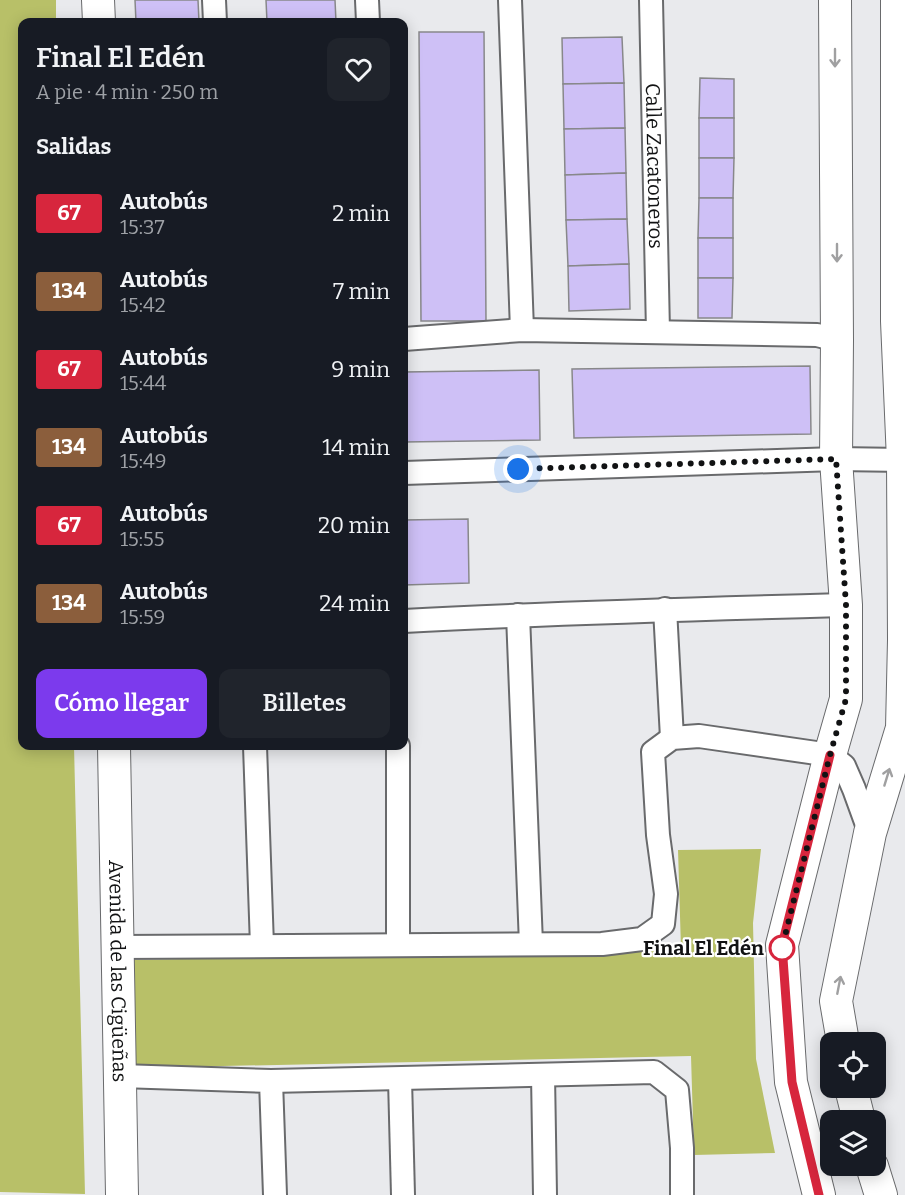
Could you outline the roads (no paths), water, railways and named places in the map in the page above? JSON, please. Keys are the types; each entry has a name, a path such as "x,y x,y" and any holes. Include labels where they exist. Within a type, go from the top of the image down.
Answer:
{"street":[{"path":"98,0 99,18"},
{"path":"214,0 215,18"},
{"path":"367,0 368,18"},
{"path":"510,0 522,330"},
{"name":"Calle Zacatoneros","path":"651,0 658,332"},
{"path":"819,1195 792,1082 782,945 846,699 846,605 827,337 835,0"},
{"path":"841,1032 836,1001 870,833 902,728 904,460 897,0"},
{"path":"408,339 522,330 827,337"},
{"path":"408,473 836,459 904,460"},
{"path":"408,621 665,609 846,605"},
{"path":"665,609 672,738"},
{"path":"518,615 531,944"},
{"path":"118,947 602,944 642,939 663,924 666,894 658,835 653,752 672,738 699,736 830,755 844,766 870,833"},
{"name":"Avenida de las Cigüeñas","path":"114,750 122,1195"},
{"path":"255,750 262,946"},
{"path":"398,750 398,945"},
{"path":"121,1076 271,1081 654,1072 677,1090 682,1148 681,1195"},
{"path":"543,1075 545,1195"},
{"path":"400,1079 403,1195"},
{"path":"271,1081 275,1195"}],"place":[{"name":"Final El Edén","path":"782,948"}]}
